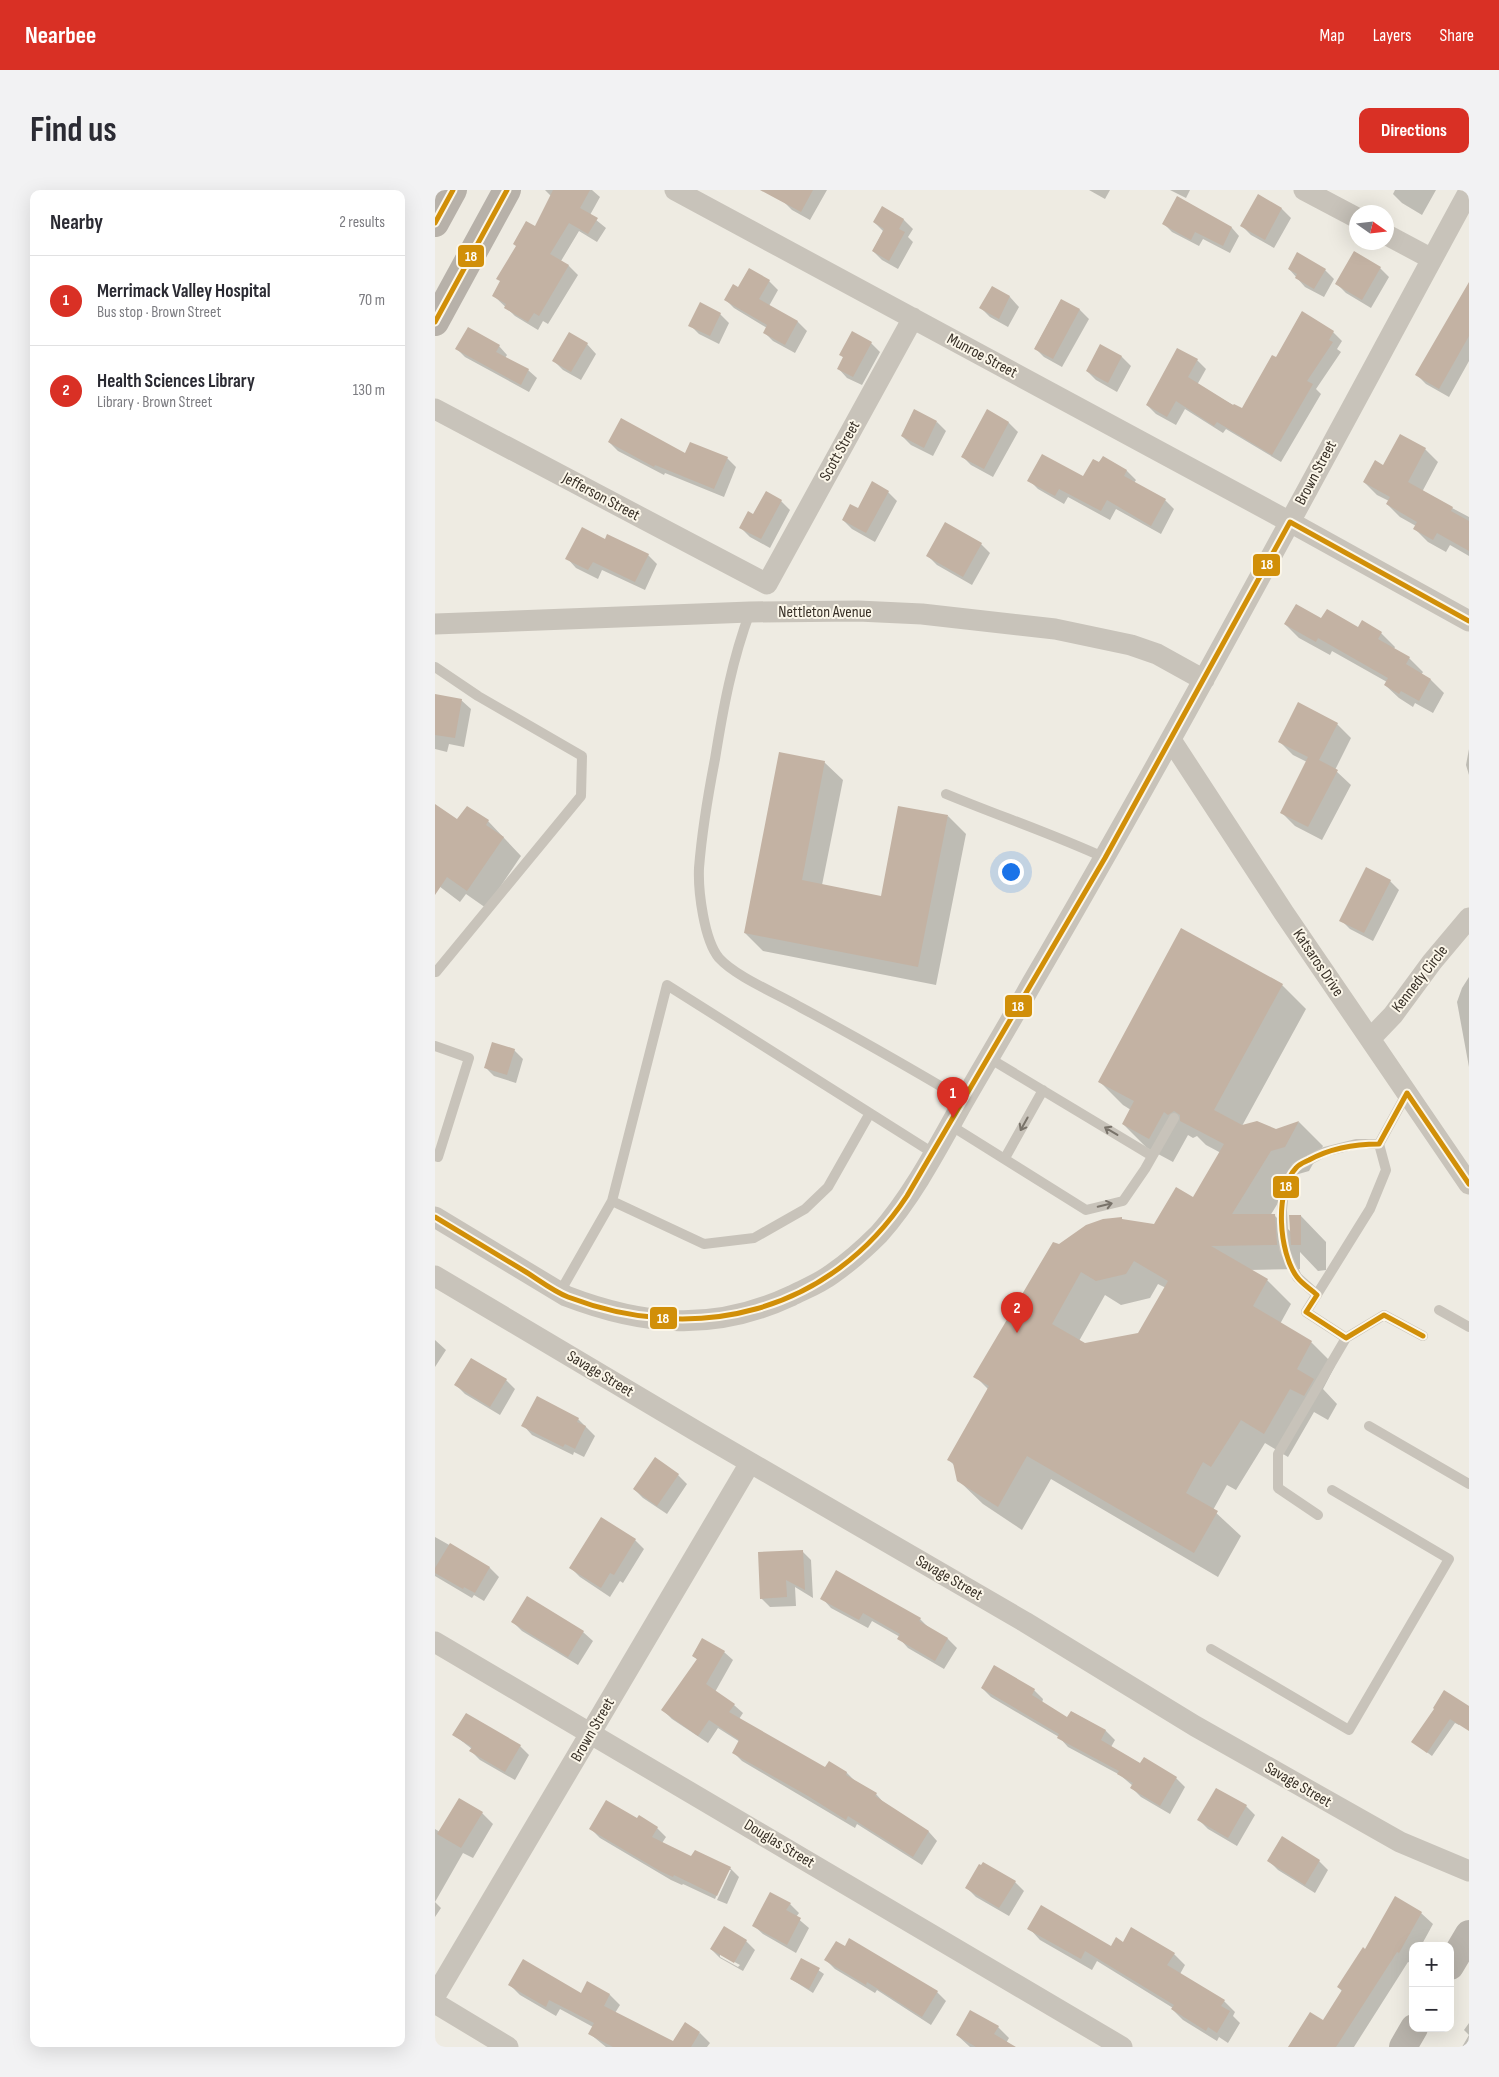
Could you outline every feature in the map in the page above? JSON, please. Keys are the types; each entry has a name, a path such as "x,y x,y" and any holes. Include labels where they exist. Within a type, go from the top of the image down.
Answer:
{"main road":[{"path":"435,223 453,190"},
{"path":"435,322 507,190"},
{"path":"1454,1959 1469,1934"},
{"path":"1403,2047 1412,2032"}],"street":[{"name":"Munroe Street","path":"675,190 1290,522"},
{"path":"1304,190 1349,214"},
{"name":"Brown Street","path":"435,1217 559,1292 598,1307 630,1315 671,1321 706,1320 732,1316 770,1305 830,1276 878,1234 906,1197 951,1124 1105,858 1204,680 1469,191"},
{"path":"1394,238 1432,259"},
{"name":"Scott Street","path":"767,584 913,318"},
{"name":"Jefferson Street","path":"435,409 767,584"},
{"path":"1290,522 1469,621"},
{"name":"Nettleton Avenue","path":"435,624 750,612 888,612 1055,628 1131,645 1157,654 1204,680"},
{"name":"Katsaros Drive","path":"1171,740 1284,913 1469,1184"},
{"name":"Kennedy Circle","path":"1369,1038 1393,1015 1432,962 1469,918"},
{"name":"Savage Street","path":"435,1276 750,1463 1025,1622 1195,1726 1400,1842 1469,1871"},
{"name":"Brown Street","path":"435,1996 750,1463"},
{"name":"Douglas Street","path":"435,1642 1122,2047"},
{"path":"435,2003 508,2047"}],"lane":[{"path":"750,612 741,636 727,689 710,787 699,868 700,897 705,926 713,948 719,958 736,972 851,1034 964,1100"},
{"path":"435,667 478,696 582,756 581,796 435,972"},
{"path":"946,794 1007,819 1070,841 1105,858"},
{"path":"559,1292 612,1201 667,985 933,1153"},
{"path":"435,1046 469,1058 438,1157 435,1156"},
{"path":"989,1058 1152,1156"},
{"path":"1005,1158 1043,1090"},
{"path":"1346,1338 1306,1312 1370,1210 1385,1170 1379,1144 1407,1093"},
{"path":"612,1201 703,1244 754,1238 805,1209 828,1187 870,1113"},
{"path":"951,1124 1086,1210 1123,1201 1174,1118"},
{"path":"1317,1295 1297,1277 1284,1249 1282,1210 1284,1187 1296,1167 1323,1152 1356,1144 1379,1144"},
{"path":"1439,1310 1469,1327"},
{"path":"1317,1515 1278,1488 1278,1454 1346,1338 1384,1315 1423,1336"},
{"path":"1369,1426 1469,1484"},
{"path":"1211,1649 1349,1730 1449,1559 1332,1490"}],"building":[{"path":"553,190 590,190 580,208 598,218 588,234 569,223 550,254 569,265 539,316 534,313 528,322 504,308 506,304 492,296 500,281 496,279 516,246 513,244 526,221 535,226"},
{"path":"760,190 813,190 801,212"},
{"path":"1258,194 1282,208 1265,240 1240,226"},
{"path":"1177,196 1232,227 1223,246 1195,232 1191,240 1162,224"},
{"path":"882,206 904,219 899,229 905,232 889,261 872,251 884,229 873,222"},
{"path":"1354,251 1381,267 1362,300 1335,284"},
{"path":"1297,252 1326,269 1314,289 1295,278 1297,274 1288,269"},
{"path":"749,268 770,280 759,299 798,321 785,345 763,333 767,325 724,300 733,284 738,287"},
{"path":"1469,282 1469,336 1439,389 1415,375"},
{"path":"992,286 1010,296 999,319 979,308"},
{"path":"1061,299 1080,309 1053,359 1034,349"},
{"path":"700,302 721,313 710,336 688,326"},
{"path":"1302,311 1334,331 1329,340 1333,342 1307,381 1313,384 1272,455 1217,422 1214,426 1176,401 1167,417 1146,405 1177,348 1198,359 1188,377 1233,405 1242,408 1272,355 1276,357"},
{"path":"468,327 500,345 496,352 529,369 521,385 455,349"},
{"path":"852,331 872,342 853,377 837,369 843,357 839,355"},
{"path":"569,332 588,343 571,372 552,361"},
{"path":"1100,344 1122,356 1108,383 1086,371"},
{"path":"914,409 937,421 924,448 901,436"},
{"path":"987,409 1009,422 984,469 961,457"},
{"path":"621,418 685,453 690,442 728,457 714,489 655,465 654,467 608,442"},
{"path":"1400,434 1426,448 1408,482 1453,507 1451,511 1469,521 1469,551 1437,533 1433,540 1413,529 1417,522 1386,504 1390,497 1363,482 1375,460 1383,465"},
{"path":"1042,454 1083,476 1093,459 1099,462 1103,456 1127,470 1124,476 1166,499 1151,526 1107,500 1101,511 1059,489 1055,496 1027,481"},
{"path":"872,481 889,491 866,533 842,520 850,504 858,508"},
{"path":"766,491 782,500 761,539 739,528 748,511 753,514"},
{"path":"945,522 982,543 963,577 926,556"},
{"path":"582,527 605,539 607,534 649,554 635,582 593,562 588,570 565,559"},
{"path":"1296,604 1321,618 1327,609 1358,627 1362,620 1382,632 1378,639 1410,657 1406,664 1431,679 1419,701 1401,691 1399,694 1384,685 1388,678 1318,638 1316,642 1284,624"},
{"path":"435,694 462,699 455,738 435,735"},
{"path":"1298,702 1338,723 1319,760 1338,770 1308,827 1280,813 1308,757 1278,742"},
{"path":"779,752 825,761 802,880 881,896 898,806 948,815 918,967 744,933"},
{"path":"435,804 457,819 467,806 489,820 486,825 504,837 467,891 447,877 435,895"},
{"path":"1366,867 1391,880 1364,933 1339,921"},
{"path":"1181,928 1283,984 1214,1110 1242,1125 1257,1121 1276,1129 1299,1121 1285,1147 1271,1151 1232,1214 1275,1214 1277,1245 1211,1246 1268,1279 1253,1306 1312,1341 1297,1369 1314,1379 1304,1396 1290,1389 1264,1434 1241,1420 1211,1467 1203,1462 1186,1493 1218,1511 1194,1553 1027,1456 998,1507 957,1481 953,1463 947,1460 989,1386 973,1377 1053,1242 1059,1244 1086,1225 1103,1219 1122,1217 1122,1219 1154,1224 1176,1187 1193,1197 1224,1144 1180,1121 1180,1115 1174,1111 1168,1115 1164,1112 1149,1139 1122,1124 1134,1101 1098,1082","holes":["1134,1261 1168,1281 1138,1333 1085,1343 1052,1324 1081,1272 1096,1281 1126,1274"]},
{"path":"492,1042 515,1049 507,1075 484,1068"},
{"path":"1289,1215 1301,1215 1301,1245 1291,1245"},
{"path":"471,1358 507,1379 490,1407 454,1385"},
{"path":"537,1396 579,1418 577,1422 586,1426 575,1449 565,1444 563,1447 521,1426"},
{"path":"655,1457 679,1474 657,1506 633,1489"},
{"path":"601,1517 636,1539 614,1575 610,1573 601,1588 569,1568"},
{"path":"450,1543 490,1567 475,1593 464,1587 463,1589 435,1573 435,1568"},
{"path":"803,1550 805,1590 786,1580 787,1597 760,1599 758,1552"},
{"path":"836,1570 921,1618 919,1621 948,1638 935,1661 897,1639 900,1634 863,1613 859,1620 820,1599"},
{"path":"527,1596 584,1631 568,1657 511,1622"},
{"path":"702,1638 725,1651 706,1684 735,1704 729,1712 825,1767 829,1761 847,1772 846,1775 877,1793 875,1796 929,1831 913,1857 848,1816 846,1820 732,1753 739,1740 709,1720 698,1736 661,1710 697,1659 692,1656"},
{"path":"994,1665 1035,1689 1032,1695 1067,1717 1071,1711 1106,1730 1101,1740 1140,1763 1144,1757 1177,1777 1160,1806 1130,1788 1133,1783 1117,1774 1119,1771 1057,1738 1059,1734 981,1688"},
{"path":"1444,1690 1469,1706 1469,1731 1450,1719 1427,1753 1411,1742 1434,1709"},
{"path":"466,1713 521,1745 505,1772 469,1751 472,1747 452,1735"},
{"path":"1216,1788 1247,1805 1228,1838 1197,1820"},
{"path":"459,1798 483,1812 461,1848 437,1834"},
{"path":"606,1800 637,1818 639,1815 658,1827 652,1837 691,1856 695,1850 731,1867 717,1896 674,1875 673,1877 660,1871 589,1829"},
{"path":"1282,1836 1320,1860 1305,1885 1267,1861"},
{"path":"983,1862 1016,1881 999,1908 965,1888 979,1864 981,1865"},
{"path":"770,1892 791,1903 786,1910 801,1918 787,1945 752,1926"},
{"path":"1395,1896 1422,1912 1399,1953 1397,1952 1336,2047 1288,2047 1310,2012 1323,2020 1342,1990 1337,1987 1363,1947 1365,1949"},
{"path":"1041,1905 1111,1946 1116,1937 1123,1942 1131,1927 1175,1953 1167,1965 1225,2000 1221,2006 1230,2011 1217,2033 1208,2027 1206,2031 1171,2009 1174,2005 1085,1951 1081,1959 1027,1929"},
{"path":"724,1926 747,1940 734,1963 710,1949"},
{"path":"849,1938 938,1991 922,2017 867,1982 866,1985 824,1960 836,1941 845,1946"},
{"path":"801,1958 820,1968 809,1989 790,1979"},
{"path":"523,1959 581,1993 587,1981 610,1994 604,2006 673,2041 685,2022 700,2032 691,2047 613,2047 588,2034 594,2023 549,2000 546,2007 508,1985"},
{"path":"970,2010 999,2026 994,2034 1016,2047 976,2047 956,2035"}],"transit line":[{"name":"18","path":"435,223 453,190"},
{"name":"18","path":"435,322 507,190"},
{"name":"18","path":"435,1217 557,1292 616,1312 664,1318 711,1317 757,1309 800,1292 840,1268 876,1236 907,1196 1105,858 1290,522 1469,621"},
{"name":"18","path":"1423,1336 1384,1315 1346,1338 1306,1312 1317,1295 1297,1277 1286,1253 1281,1222 1284,1191 1289,1178 1302,1163 1334,1150 1352,1146 1379,1144 1407,1093 1469,1184"}],"place":[{"name":"Merrimack Valley Hospital","path":"953,1118"},
{"name":"Health Sciences Library","path":"1017,1333"}]}
